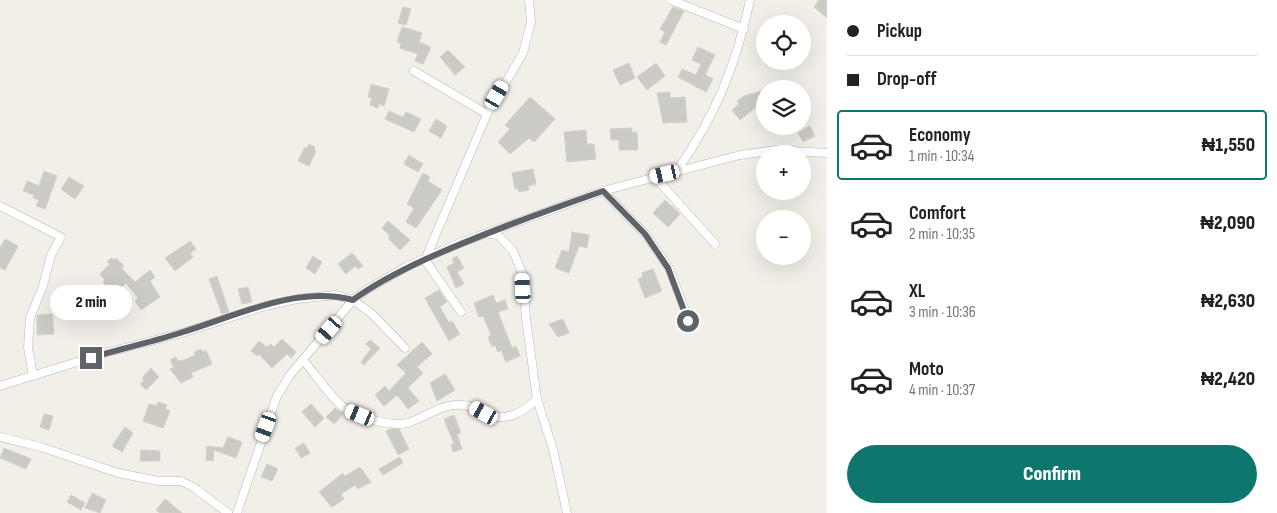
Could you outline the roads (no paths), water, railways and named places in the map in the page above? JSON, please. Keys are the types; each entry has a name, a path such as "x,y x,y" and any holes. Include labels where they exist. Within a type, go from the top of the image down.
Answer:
{"street":[{"path":"425,260 487,114 523,53 531,22 529,0"},
{"path":"671,0 744,29"},
{"path":"676,172 695,145 719,102 732,70 750,0"},
{"path":"414,71 487,114"},
{"path":"237,513 277,396 290,375 353,300 376,284 486,233 603,191 717,159 767,151 827,153"},
{"path":"655,177 715,244"},
{"path":"603,191 645,234 668,268 688,321"},
{"path":"0,206 61,237 51,255 43,286 30,318 28,347 33,376"},
{"path":"486,233 498,235 513,251 522,275 537,398 553,448 567,513"},
{"path":"425,260 461,312"},
{"path":"0,386 109,352 182,333 265,306 297,299 336,296 353,300 371,313 405,348"},
{"path":"303,360 344,408 377,421 391,424 407,423 441,408 461,404 472,406 493,416 507,416 523,412 537,398"},
{"path":"0,437 41,447 118,473 158,482 181,482 193,487 228,513"}]}
